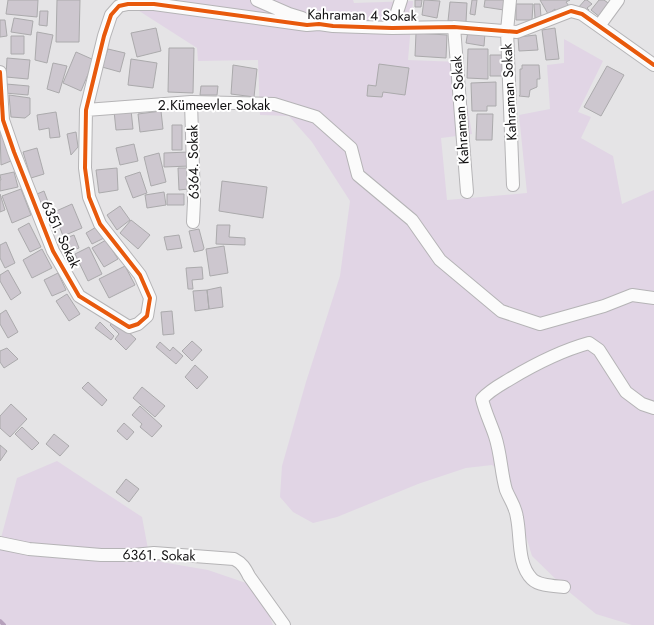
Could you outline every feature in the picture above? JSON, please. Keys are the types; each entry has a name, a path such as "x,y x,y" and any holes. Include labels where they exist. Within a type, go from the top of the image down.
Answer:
{"street":[{"path":"257,0 289,14 332,26"},
{"path":"392,28 401,0"},
{"name":"Kahraman Sokak","path":"510,0 507,31 513,185"},
{"path":"599,26 618,0"},
{"name":"Kahraman 4 Sokak","path":"86,110 104,36 111,15 119,6 128,4 154,4 307,25 319,24 332,26 392,28 454,27 517,32 571,11 582,14 654,65"},
{"name":"Kahraman 3 Sokak","path":"454,27 467,192"},
{"name":"6351. Sokak","path":"0,72 3,120 14,152 54,251 79,296 129,327 138,324 147,316 150,298 140,275 100,224 89,197 85,168 86,110"},
{"name":"2.Kümeevler Sokak","path":"86,110 191,102 274,104 316,116 351,148 358,175 412,220 440,260 501,311 540,324 604,306 632,295 654,298"},
{"name":"6364. Sokak","path":"191,102 194,201 193,222"},
{"path":"564,587 543,584 532,580 526,569 520,551 518,519 514,505 507,491 495,437 482,399 488,392 531,367 568,349 589,343 599,350 626,392 642,404 654,408"},
{"name":"6361. Sokak","path":"0,544 29,549 101,555 133,555 154,553 234,559 240,562 244,567 284,625"}],"shaded area":[{"path":"122,0 353,0 354,3 413,1 408,60 460,62 472,134 441,138 447,200 527,193 519,115 550,109 547,65 564,63 564,39 603,61 578,112 591,117 581,138 613,156 622,204 654,190 654,625 632,625 596,614 568,591 532,556 508,477 492,465 466,468 418,484 337,517 313,523 293,512 280,497 282,466 306,382 340,276 350,201 312,142 289,116 260,115 258,60 198,61 197,48"},
{"path":"57,461 142,517 148,549 161,562 208,570 249,584 265,605 273,625 0,625 0,538 17,478"}],"building":[{"path":"8,0 38,0 37,17 6,14"},
{"path":"57,0 80,0 79,42 56,42"},
{"path":"415,0 422,0 421,7 415,7"},
{"path":"424,0 440,1 437,18 422,15"},
{"path":"472,0 477,0 475,15 470,14"},
{"path":"485,0 506,0 504,10 484,7"},
{"path":"540,0 570,0 566,2 569,6 557,13 555,9 548,14"},
{"path":"585,0 592,4 587,8 589,10 584,15 577,9"},
{"path":"599,0 604,0 611,5 601,18 591,10"},
{"path":"450,2 467,3 466,22 448,21"},
{"path":"516,4 533,4 532,20 516,20"},
{"path":"534,4 540,4 541,17 535,18"},
{"path":"40,11 48,11 47,26 39,25"},
{"path":"14,18 33,21 31,35 11,32"},
{"path":"0,20 5,20 7,36 0,37"},
{"path":"156,28 161,51 137,57 131,33"},
{"path":"555,28 559,59 546,60 542,30"},
{"path":"468,31 485,33 484,46 466,43"},
{"path":"37,32 53,35 47,63 35,60"},
{"path":"416,33 447,35 446,58 415,56"},
{"path":"536,35 538,50 519,51 518,37"},
{"path":"11,36 24,36 24,54 11,54"},
{"path":"169,48 194,48 193,93 168,92"},
{"path":"108,49 125,53 120,72 102,67"},
{"path":"468,49 488,49 488,79 467,78"},
{"path":"76,52 94,60 81,91 63,83"},
{"path":"490,55 506,55 505,76 490,76"},
{"path":"7,58 30,60 28,79 6,77"},
{"path":"131,59 157,63 153,88 128,85"},
{"path":"53,63 67,66 59,93 47,89"},
{"path":"379,64 409,68 405,95 383,92 382,97 367,96 368,85 376,86"},
{"path":"233,65 257,69 254,97 231,94"},
{"path":"522,65 539,65 540,79 537,79 537,87 530,90 529,97 519,96 520,69 522,69"},
{"path":"607,66 624,75 601,116 584,107"},
{"path":"496,82 496,106 487,106 487,111 472,111 471,83"},
{"path":"6,84 29,86 28,95 5,93"},
{"path":"201,86 218,86 217,95 200,95"},
{"path":"9,95 30,98 30,114 25,118 11,117"},
{"path":"131,110 133,129 116,130 114,111"},
{"path":"161,111 163,129 140,132 138,114"},
{"path":"56,112 60,137 50,138 49,128 39,130 37,115"},
{"path":"477,114 493,114 492,140 476,140"},
{"path":"172,125 182,125 182,150 172,150"},
{"path":"0,132 11,161 1,165"},
{"path":"76,132 78,147 71,155 67,134"},
{"path":"134,144 138,161 120,165 116,148"},
{"path":"37,148 44,174 31,178 23,152"},
{"path":"189,152 190,166 164,167 164,153"},
{"path":"159,153 166,182 151,186 144,157"},
{"path":"117,168 118,190 99,193 96,170"},
{"path":"178,168 187,168 188,189 179,190"},
{"path":"14,172 18,187 0,191 0,175"},
{"path":"140,172 147,193 133,198 125,177"},
{"path":"222,181 267,187 263,218 219,211"},
{"path":"21,189 31,215 12,223 2,196"},
{"path":"44,191 50,207 43,209 37,194"},
{"path":"164,192 166,205 147,208 145,195"},
{"path":"0,194 5,210 0,212"},
{"path":"167,194 184,194 184,205 167,205"},
{"path":"72,204 82,228 63,236 54,212"},
{"path":"120,206 130,220 117,230 107,215"},
{"path":"131,220 150,235 138,249 120,233"},
{"path":"29,223 41,247 30,252 18,229"},
{"path":"217,225 230,225 229,237 245,238 245,245 216,244"},
{"path":"98,226 104,238 92,244 86,233"},
{"path":"199,229 204,248 203,250 194,252 189,231"},
{"path":"74,235 79,248 66,253 61,240"},
{"path":"179,235 182,248 167,250 164,237"},
{"path":"106,240 118,259 104,267 92,248"},
{"path":"6,242 15,263 5,268 0,258 0,245"},
{"path":"224,246 228,273 210,276 206,249"},
{"path":"89,247 102,274 88,281 75,254"},
{"path":"42,249 52,268 32,278 23,260"},
{"path":"125,266 135,285 109,298 99,279"},
{"path":"202,267 203,279 192,280 193,289 188,289 186,268"},
{"path":"8,270 21,293 11,300 0,281 0,275"},
{"path":"58,273 66,290 52,296 44,280"},
{"path":"221,287 223,307 209,309 207,290"},
{"path":"207,290 209,309 195,311 193,291"},
{"path":"67,294 80,314 69,321 56,301"},
{"path":"6,310 18,332 8,338 0,324 0,314"},
{"path":"172,311 174,334 163,335 161,312"},
{"path":"115,320 136,339 126,350 115,339 119,334 110,325"},
{"path":"100,322 114,336 111,340 95,328"},
{"path":"192,341 202,350 192,361 182,351"},
{"path":"160,342 170,351 173,347 183,356 176,364 156,347"},
{"path":"7,348 18,359 4,368 0,362 0,351"},
{"path":"195,365 208,377 197,389 185,377"},
{"path":"88,382 107,400 102,406 82,388"},
{"path":"142,387 165,406 155,417 133,398"},
{"path":"11,404 27,419 10,437 0,428 0,416"},
{"path":"140,406 162,426 152,437 140,427 142,424 132,415"},
{"path":"124,423 134,432 127,440 117,431"},
{"path":"22,427 39,443 32,450 15,434"},
{"path":"54,434 69,446 60,456 46,444"},
{"path":"0,445 7,451 0,461"},
{"path":"126,479 139,489 129,502 116,492"}],"waterway":[{"path":"0,621 4,625"}],"cycle path":[{"path":"0,72 3,120 53,251 79,296 129,327 138,324 147,316 150,298 140,275 100,224 89,197 85,168 86,110 104,36 111,15 119,6 128,4 154,4 307,25 319,24 333,26 392,28 454,27 517,32 571,11 582,14 654,65"}]}
